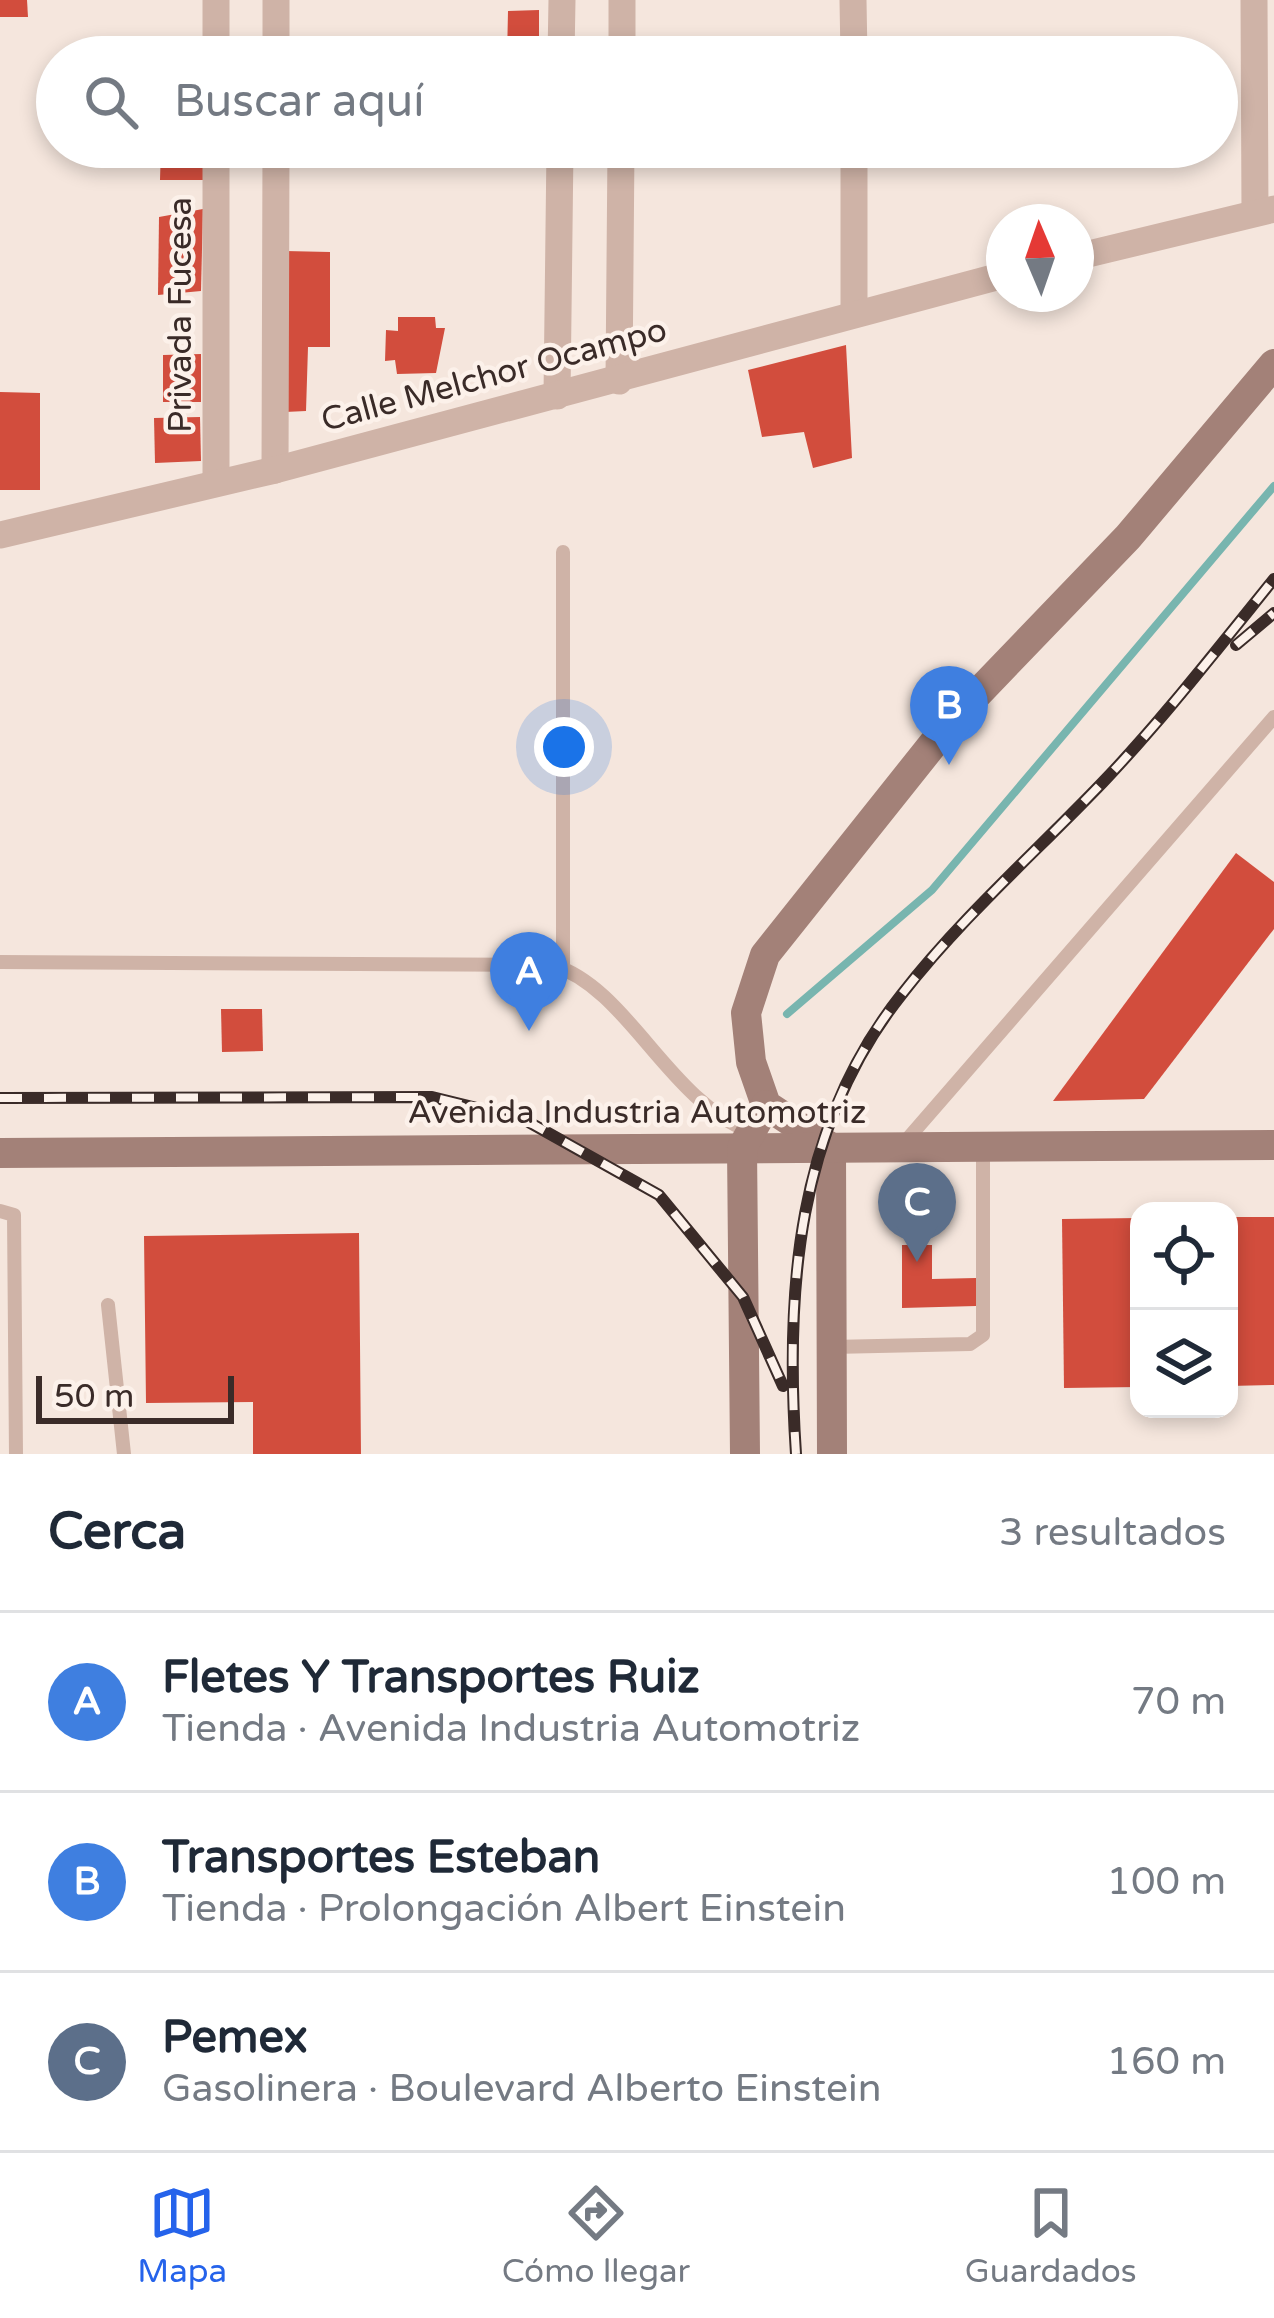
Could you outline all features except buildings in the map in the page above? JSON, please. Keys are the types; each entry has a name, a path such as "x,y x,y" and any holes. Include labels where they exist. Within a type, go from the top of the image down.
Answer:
{"main road":[{"path":"745,1454 753,1128 746,1013 755,977 777,938 953,719 1128,537 1274,364"},
{"path":"753,1128 831,1148 832,1454"},
{"name":"Avenida Industria Automotriz","path":"0,1153 753,1128 831,1148 1274,1145"}],"street":[{"path":"216,0 216,36"},
{"path":"276,0 276,36"},
{"path":"561,36 562,0"},
{"path":"622,0 622,36"},
{"path":"853,0 854,36"},
{"path":"1094,253 1265,211 1254,0"},
{"name":"Privada Fucesa","path":"216,168 216,482"},
{"path":"274,470 276,168"},
{"path":"556,396 560,168"},
{"path":"619,381 621,168"},
{"path":"854,168 854,312"},
{"name":"Calle Melchor Ocampo","path":"0,535 619,381 854,312 986,279"}],"lane":[{"path":"563,552 563,968"},
{"path":"901,1147 1274,717"},
{"path":"0,962 563,968 596,991 707,1111 753,1128"},
{"path":"832,1347 970,1344 983,1335 983,1147"},
{"path":"0,1211 14,1214 16,1454"},
{"path":"108,1305 124,1454"}],"waterway":[{"path":"787,1014 932,890 1274,486"}],"railway":[{"path":"796,1454 793,1332 805,1213 839,1099 867,1045 925,966 1126,758 1274,579"},
{"path":"1236,645 1274,613"},
{"path":"0,1098 432,1097 525,1120 659,1195 743,1297 783,1386"}],"place":[{"name":"Transportes Esteban","path":"949,765"},
{"name":"Fletes Y Transportes Ruiz","path":"529,1031"},
{"name":"Pemex","path":"917,1262"}]}
